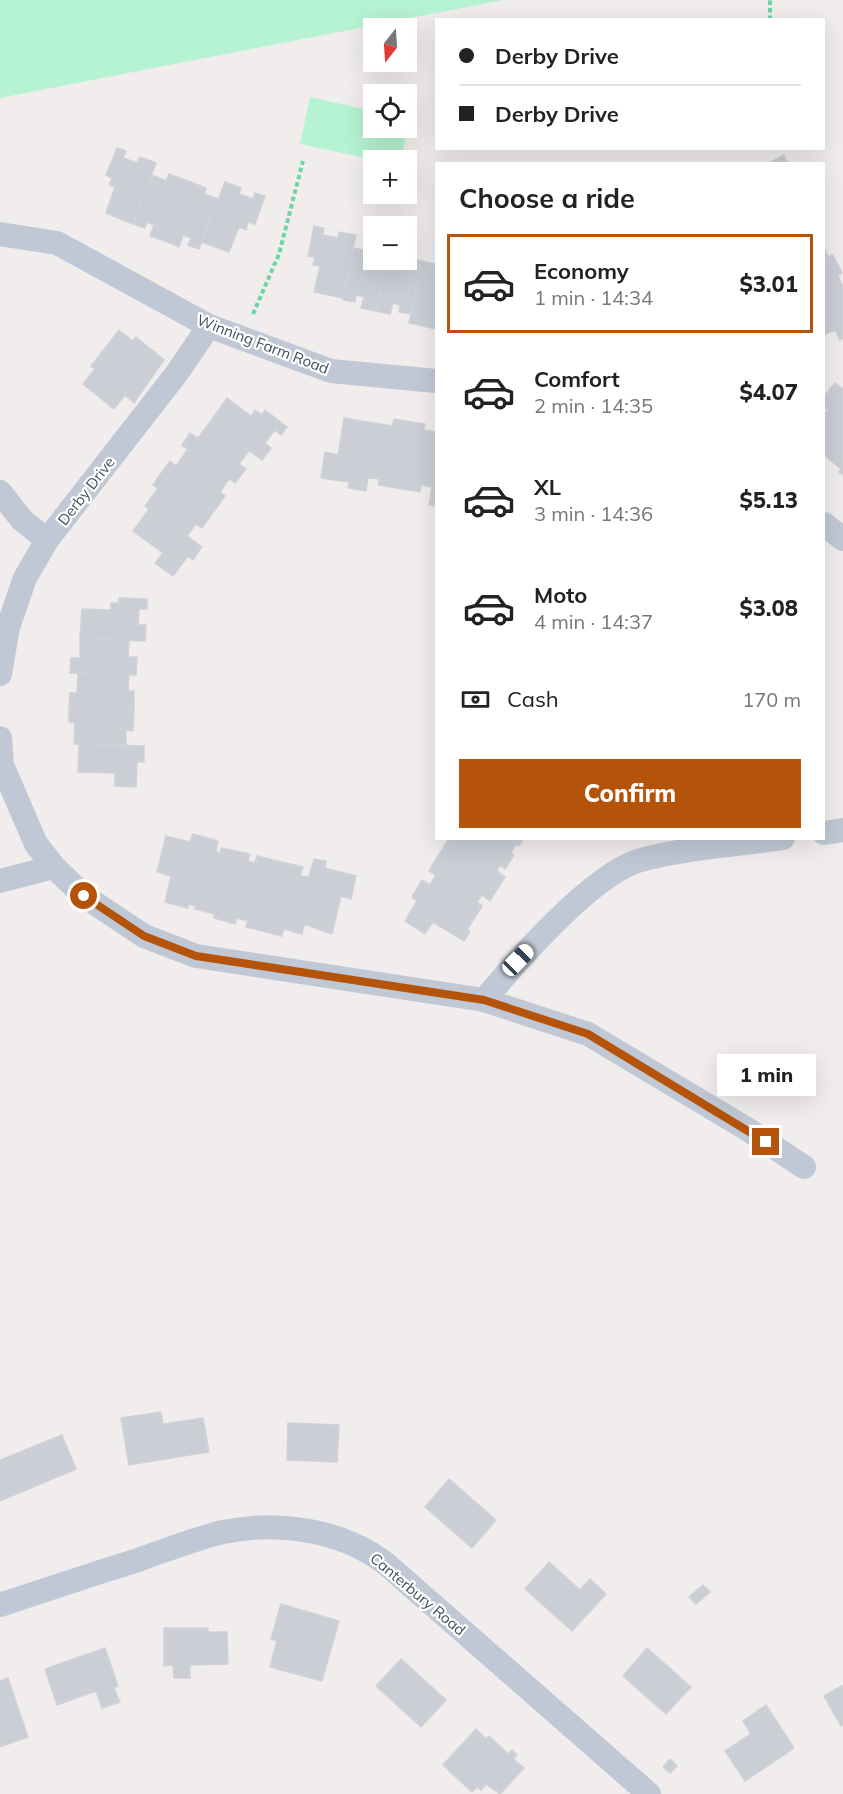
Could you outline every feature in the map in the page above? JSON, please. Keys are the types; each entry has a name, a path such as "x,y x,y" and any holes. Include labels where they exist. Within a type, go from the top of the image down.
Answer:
{"street":[{"name":"Winning Farm Road","path":"0,234 57,243 209,326 331,371 435,381"},
{"name":"Derby Drive","path":"0,674 11,617 25,578 48,540 177,373 209,326"},
{"path":"0,492 22,520 48,540"},
{"path":"825,525 843,539"},
{"path":"0,738 2,765 36,844 54,867 84,896 144,936 196,956 484,1000 588,1034 804,1167"},
{"path":"825,833 843,830"},
{"path":"484,1000 555,922 607,879 639,860 770,840"},
{"path":"0,881 54,867"},
{"name":"Canterbury Road","path":"0,1605 228,1531 244,1528 293,1528 334,1537 365,1550 385,1563 650,1794"}],"path":[{"path":"770,18 771,0"},
{"path":"242,338 279,254 303,161"}],"green space":[{"path":"0,0 503,0 411,18 363,18 363,27 0,98"},
{"path":"310,97 363,109 363,138 405,138 403,150 363,150 363,157 300,144"}],"building":[{"path":"117,148 126,151 123,158 137,163 140,157 156,163 133,224 106,213 115,187 109,185 112,178 106,175"},
{"path":"784,155 787,162 771,162"},
{"path":"169,174 188,181 165,241 150,236 154,225 147,222 145,228 133,224 152,175 166,181"},
{"path":"188,181 206,188 204,194 218,199 199,249 188,245 191,238 183,235 179,247 165,241"},
{"path":"225,182 241,188 239,194 253,199 255,193 265,196 255,224 248,222 246,230 239,227 229,252 202,242"},
{"path":"314,226 324,228 323,235 338,238 339,232 356,235 343,298 314,292 320,266 313,265 315,257 308,256"},
{"path":"353,248 363,250 363,270 384,270 376,311 361,308 364,297 356,295 355,302 343,300"},
{"path":"825,250 828,257 833,255 842,273 838,276 843,287 843,338 840,340 835,330 825,335"},
{"path":"417,260 421,261 411,314 399,312 400,305 393,303 390,314 376,311 384,270 417,270"},
{"path":"421,261 435,264 435,329 409,323"},
{"path":"119,330 133,341 136,337 164,360 134,403 125,395 114,409 83,384 95,369 91,366"},
{"path":"835,383 843,389 843,475 839,472 841,469 825,456 825,414 828,410 825,408 825,395"},
{"path":"227,398 251,416 255,410 262,415 265,410 287,427 281,435 275,430 265,443 271,448 262,460 210,422"},
{"path":"344,418 392,426 394,419 425,424 424,430 435,432 435,506 429,505 432,487 421,485 420,492 378,485 379,479 368,478 366,491 348,488 349,482 321,478 325,452 338,455"},
{"path":"210,422 249,451 239,464 246,469 235,483 182,445 190,433 198,438"},
{"path":"188,449 229,479 220,492 225,496 214,511 161,473 170,461 176,466"},
{"path":"161,473 214,511 202,528 196,524 187,536 145,506 158,488 153,485"},
{"path":"149,509 202,547 193,560 188,556 173,576 155,563 163,553 133,531"},
{"path":"119,598 147,599 147,609 139,609 138,625 146,625 145,641 80,638 82,609 111,610 111,603 119,603"},
{"path":"80,638 129,640 128,657 137,657 136,675 70,673 71,658 80,658"},
{"path":"78,673 129,675 128,691 134,691 134,711 69,708 70,693 77,693"},
{"path":"69,708 134,711 133,731 126,730 126,746 74,744 75,723 69,722"},
{"path":"79,744 144,746 144,762 137,762 136,787 115,786 115,773 78,772"},
{"path":"193,834 218,841 216,852 220,853 221,848 250,854 248,861 255,863 257,856 303,867 300,876 309,877 314,859 326,861 325,868 356,876 351,899 341,896 332,934 304,924 302,934 284,929 282,936 246,927 248,921 237,918 235,924 214,918 215,914 195,909 196,906 188,904 188,908 165,902 171,876 157,872 166,836 190,842"},
{"path":"448,840 523,840 519,846 516,844 511,853 514,855 505,869 500,865 497,871 505,877 490,901 482,895 477,902 482,906 467,930 470,932 464,941 433,922 425,934 405,921 417,901 412,897 422,880 430,885 436,875 429,871"},
{"path":"161,1412 163,1424 203,1418 209,1452 129,1465 121,1418"},
{"path":"288,1423 339,1425 337,1462 287,1460"},
{"path":"62,1435 76,1469 0,1501 0,1460"},
{"path":"449,1479 496,1520 472,1548 425,1507"},
{"path":"549,1562 580,1590 590,1579 606,1594 572,1631 525,1589"},
{"path":"703,1585 710,1592 696,1604 689,1597"},
{"path":"281,1604 339,1621 322,1681 270,1667 277,1641 271,1639"},
{"path":"164,1628 208,1628 208,1632 227,1632 228,1664 190,1665 190,1678 174,1678 173,1665 164,1666"},
{"path":"105,1648 118,1686 114,1688 120,1702 102,1708 96,1691 57,1705 45,1669"},
{"path":"647,1648 691,1687 666,1714 623,1676"},
{"path":"401,1659 446,1700 421,1727 376,1686"},
{"path":"8,1678 28,1737 0,1747 0,1681"},
{"path":"843,1685 843,1725 841,1726 824,1696"},
{"path":"766,1705 794,1748 745,1781 725,1751 751,1734 743,1721"},
{"path":"476,1729 486,1739 489,1736 508,1754 512,1750 517,1755 513,1759 524,1768 500,1794 486,1784 481,1790 477,1787 472,1792 443,1765"},
{"path":"670,1759 677,1766 670,1773 663,1767"}],"route":[{"path":"84,896 144,936 196,956 419,992 484,1000 588,1034 766,1142"}]}
